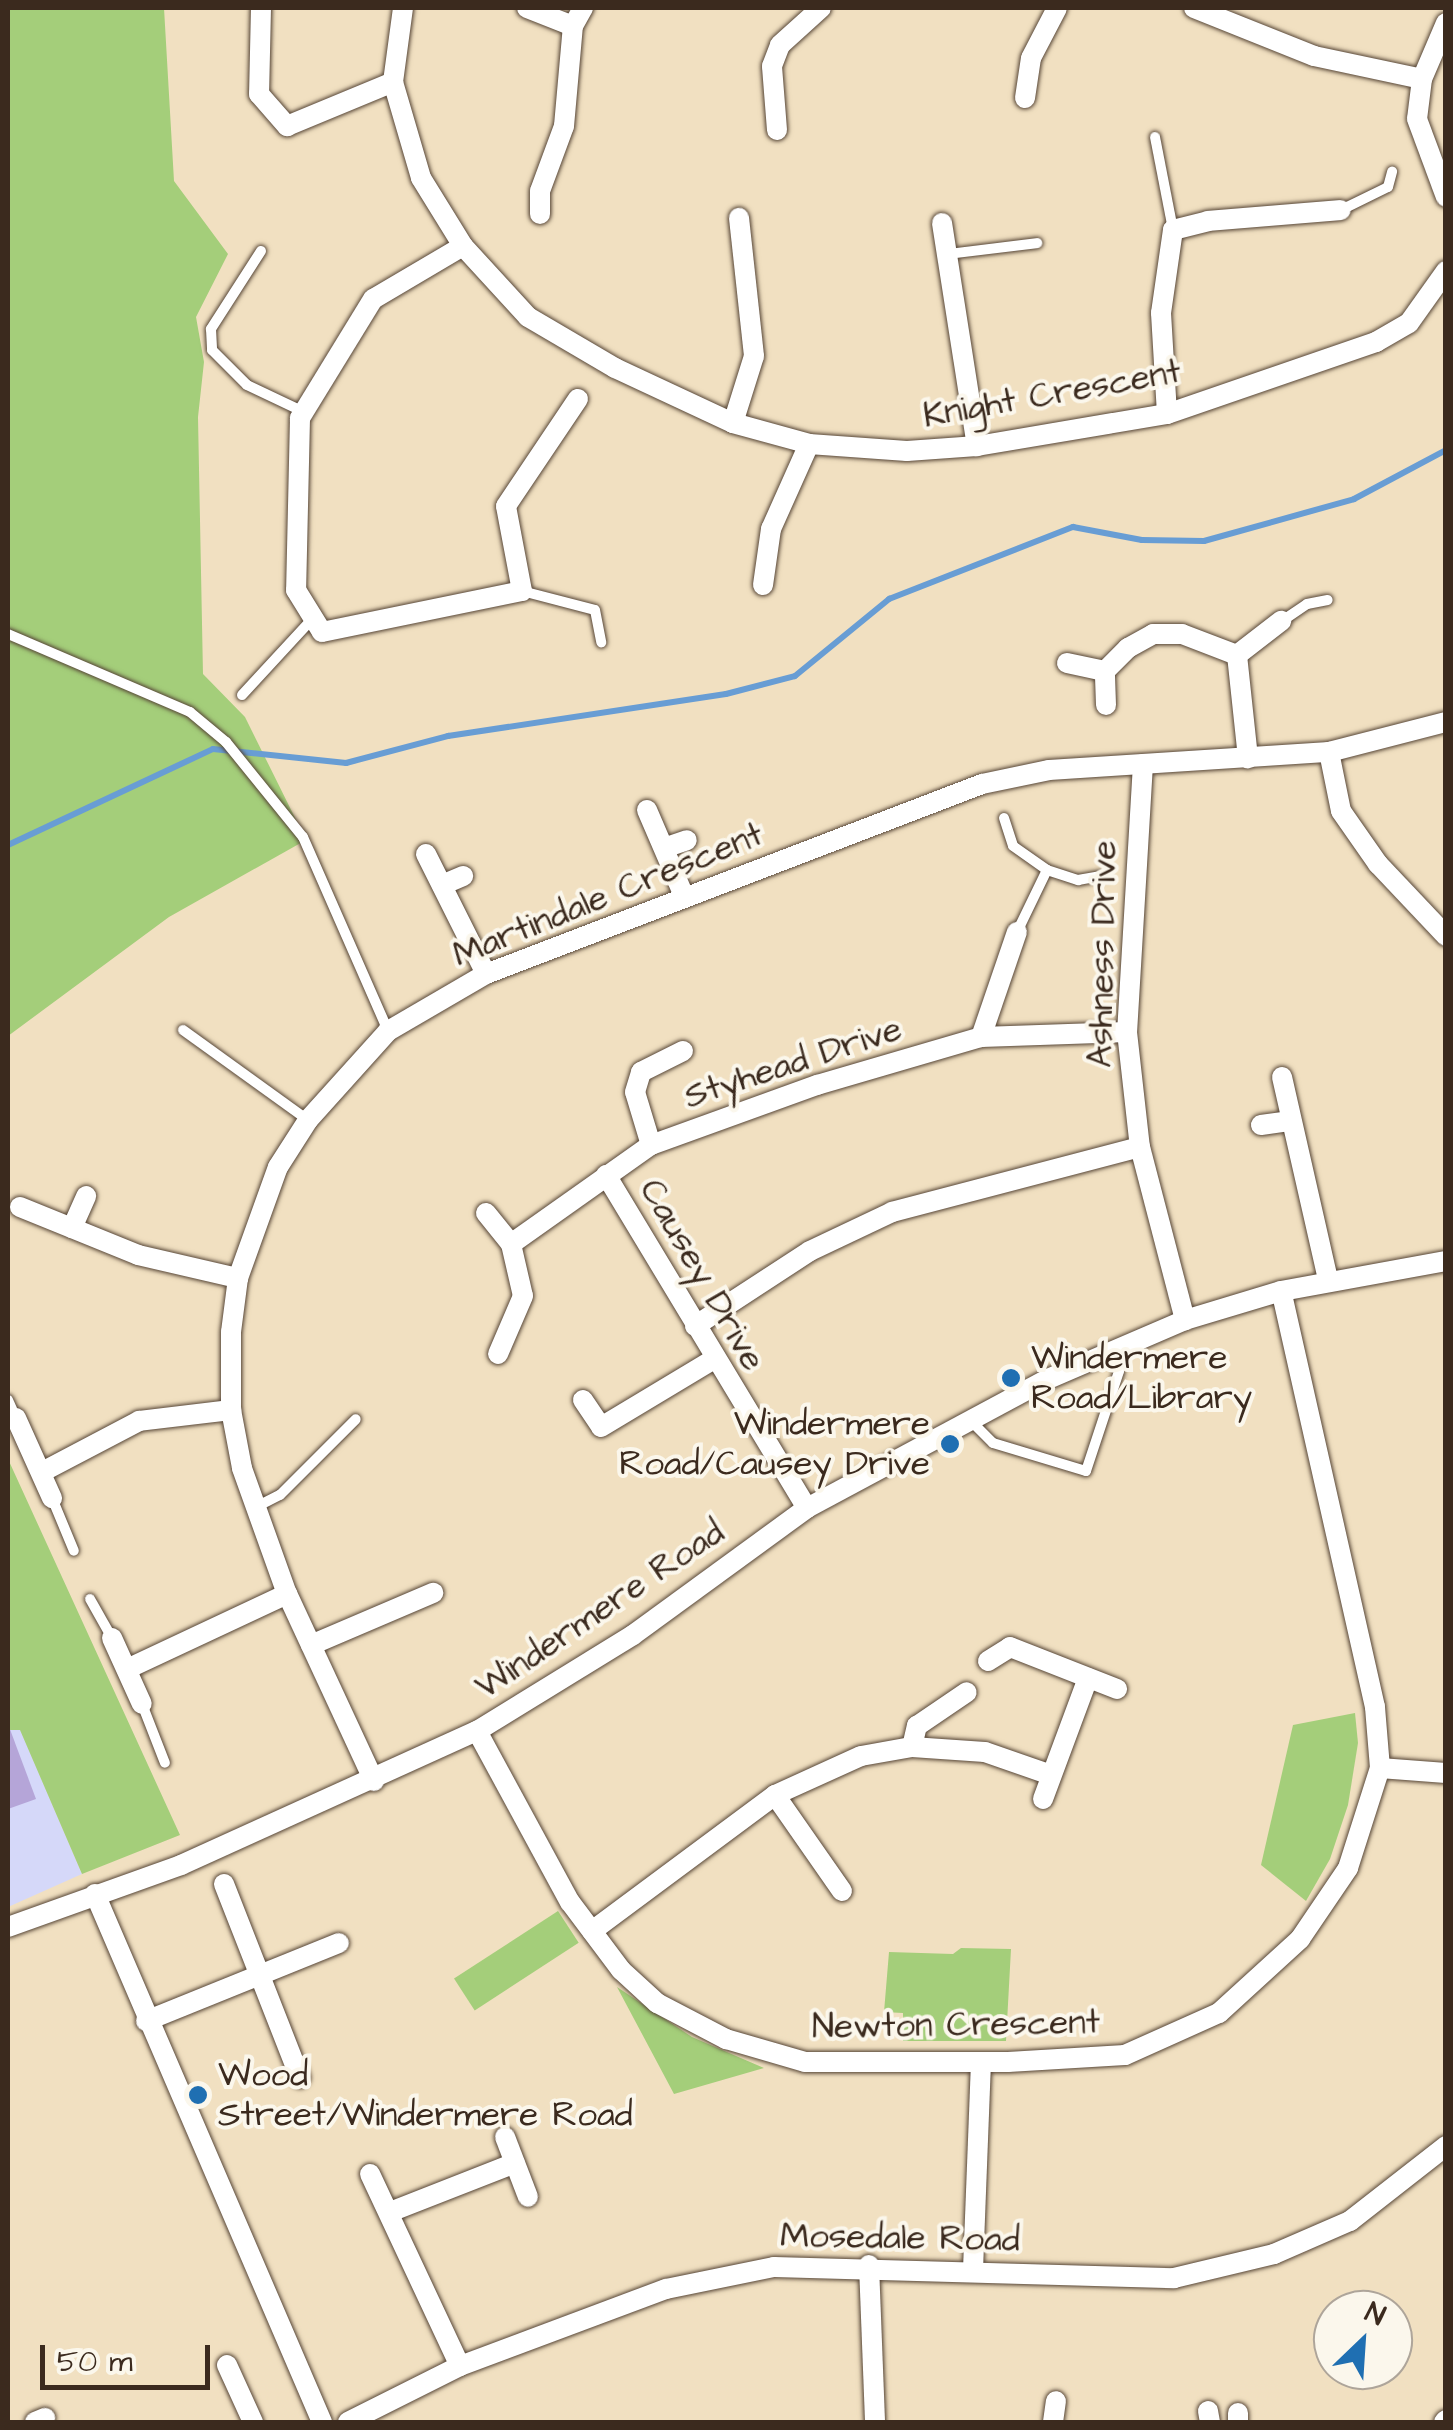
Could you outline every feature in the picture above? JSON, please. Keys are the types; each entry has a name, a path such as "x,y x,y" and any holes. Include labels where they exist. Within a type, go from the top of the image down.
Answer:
{"street":[{"path":"261,8 258,94 288,126 393,82"},
{"name":"Knight Crescent","path":"403,8 393,82 421,178 463,246 528,317 615,368 733,423 809,444 907,451 978,446 1167,414 1376,342 1410,323 1445,272"},
{"path":"527,8 578,17 564,126 540,191 540,214"},
{"path":"777,130 772,66 780,45 821,8"},
{"path":"1025,98 1031,58 1057,8"},
{"path":"1194,8 1314,56 1422,79"},
{"path":"1446,22 1422,79 1416,119 1446,198"},
{"path":"1167,414 1161,313 1173,230 1208,220 1341,210"},
{"path":"733,423 754,356 739,218"},
{"path":"942,223 978,446"},
{"path":"463,246 373,299 304,412 296,590 322,632 522,591 506,506 578,398"},
{"path":"763,586 771,528 809,444"},
{"path":"1236,655 1281,622"},
{"path":"1105,672 1152,634 1182,634 1236,655"},
{"path":"1236,655 1248,758"},
{"path":"1067,663 1105,672"},
{"path":"1105,672 1106,706"},
{"name":"Martindale Crescent","path":"374,1781 288,1594 255,1508 231,1410 238,1278 278,1167 308,1120 388,1031 486,974 982,784 1049,770 1329,752 1446,722"},
{"path":"1329,752 1340,811 1378,864 1446,936"},
{"name":"Ashness Drive","path":"1143,764 1126,1032 1140,1147 1185,1320"},
{"path":"647,810 684,896"},
{"path":"664,848 686,840"},
{"path":"426,854 486,974"},
{"path":"442,885 464,876"},
{"path":"982,1037 1017,932"},
{"name":"Styhead Drive","path":"510,1244 651,1146 818,1085 982,1037 1126,1032"},
{"path":"651,1146 635,1092 638,1082 642,1072 683,1052"},
{"path":"1282,1077 1328,1279"},
{"path":"1261,1125 1292,1121"},
{"path":"695,1326 810,1251 892,1212 1140,1147"},
{"name":"Causey Drive","path":"606,1175 807,1508"},
{"path":"72,1228 86,1196"},
{"path":"14,1204 138,1255 238,1278"},
{"path":"486,1213 510,1244 523,1296 498,1354"},
{"name":"Windermere Road","path":"8,1927 181,1865 477,1732 633,1635 807,1508 969,1419 1113,1352 1185,1320 1281,1291 1328,1279 1446,1260"},
{"name":"Newton Crescent","path":"477,1732 592,1931 658,2002 755,2049 804,2062 981,2062 1126,2055 1219,2014 1300,1939 1348,1868 1380,1768 1374,1707 1281,1291"},
{"path":"583,1400 601,1427 714,1359"},
{"path":"12,1409 52,1498"},
{"path":"42,1472 139,1420 231,1410"},
{"path":"311,1645 433,1593"},
{"path":"126,1669 288,1594"},
{"path":"112,1638 142,1704"},
{"path":"988,1661 1010,1647 1117,1689"},
{"path":"1043,1800 1088,1678"},
{"path":"912,1747 917,1726 968,1692"},
{"path":"592,1931 774,1794 862,1756 912,1747 985,1752 1051,1775"},
{"path":"1380,1768 1446,1772"},
{"path":"774,1794 842,1891"},
{"path":"224,1884 257,1980 300,2078"},
{"path":"96,1894 146,2021 322,2422"},
{"path":"146,2021 257,1980 338,1943"},
{"path":"973,2270 981,2062"},
{"path":"504,2137 528,2197"},
{"name":"Mosedale Road","path":"348,2422 460,2366 666,2290 774,2267 870,2265 1174,2278 1274,2254 1350,2221 1446,2146"},
{"path":"390,2212 515,2163"},
{"path":"370,2174 460,2366"},
{"path":"870,2265 875,2422"},
{"path":"227,2365 252,2422"},
{"path":"1052,2422 1056,2400"}],"lane":[{"path":"1154,136 1173,230"},
{"path":"1341,210 1388,187 1392,172"},
{"path":"947,254 1037,244"},
{"path":"261,252 211,329 212,350 247,385 304,412"},
{"path":"522,591 594,610 600,642"},
{"path":"1281,622 1307,604 1328,600"},
{"path":"242,695 314,618"},
{"path":"8,634 190,712 226,742 303,837 388,1031"},
{"path":"1004,818 1013,846 1047,870 1078,880 1106,874"},
{"path":"1017,932 1047,870"},
{"path":"183,1030 308,1120"},
{"path":"969,1419 992,1442 1086,1470 1119,1371 1113,1352"},
{"path":"255,1508 280,1495 356,1418"},
{"path":"52,1498 74,1551"},
{"path":"90,1599 112,1638"},
{"path":"142,1704 165,1762"}],"shaded area":[{"path":"20,1729 82,1874 8,1907 8,1730"}],"green space":[{"path":"8,8 164,8 174,181 228,254 196,317 204,362 198,417 203,674 245,717 306,840 169,917 8,1036"},
{"path":"8,1459 180,1835 82,1874 20,1730 8,1730"},
{"path":"1355,1713 1358,1743 1348,1805 1330,1859 1306,1901 1261,1865 1293,1725"},
{"path":"558,1911 579,1943 475,2010 454,1979"},
{"path":"961,1948 1011,1949 1006,2041 903,2041 903,2013 884,2012 889,1952 953,1954"},
{"path":"617,1987 692,2037 764,2068 674,2094"}],"building":[{"path":"8,1724 36,1799 8,1809"}],"waterway":[{"path":"8,845 213,749 346,763 448,736 726,694 795,676 889,599 1073,527 1142,540 1204,541 1354,499 1446,450"}],"place":[{"name":"Windermere Road/Library","path":"1011,1378"},
{"name":"Windermere Road/Causey Drive","path":"950,1444"},
{"name":"Wood Street/Windermere Road","path":"198,2095"}]}
